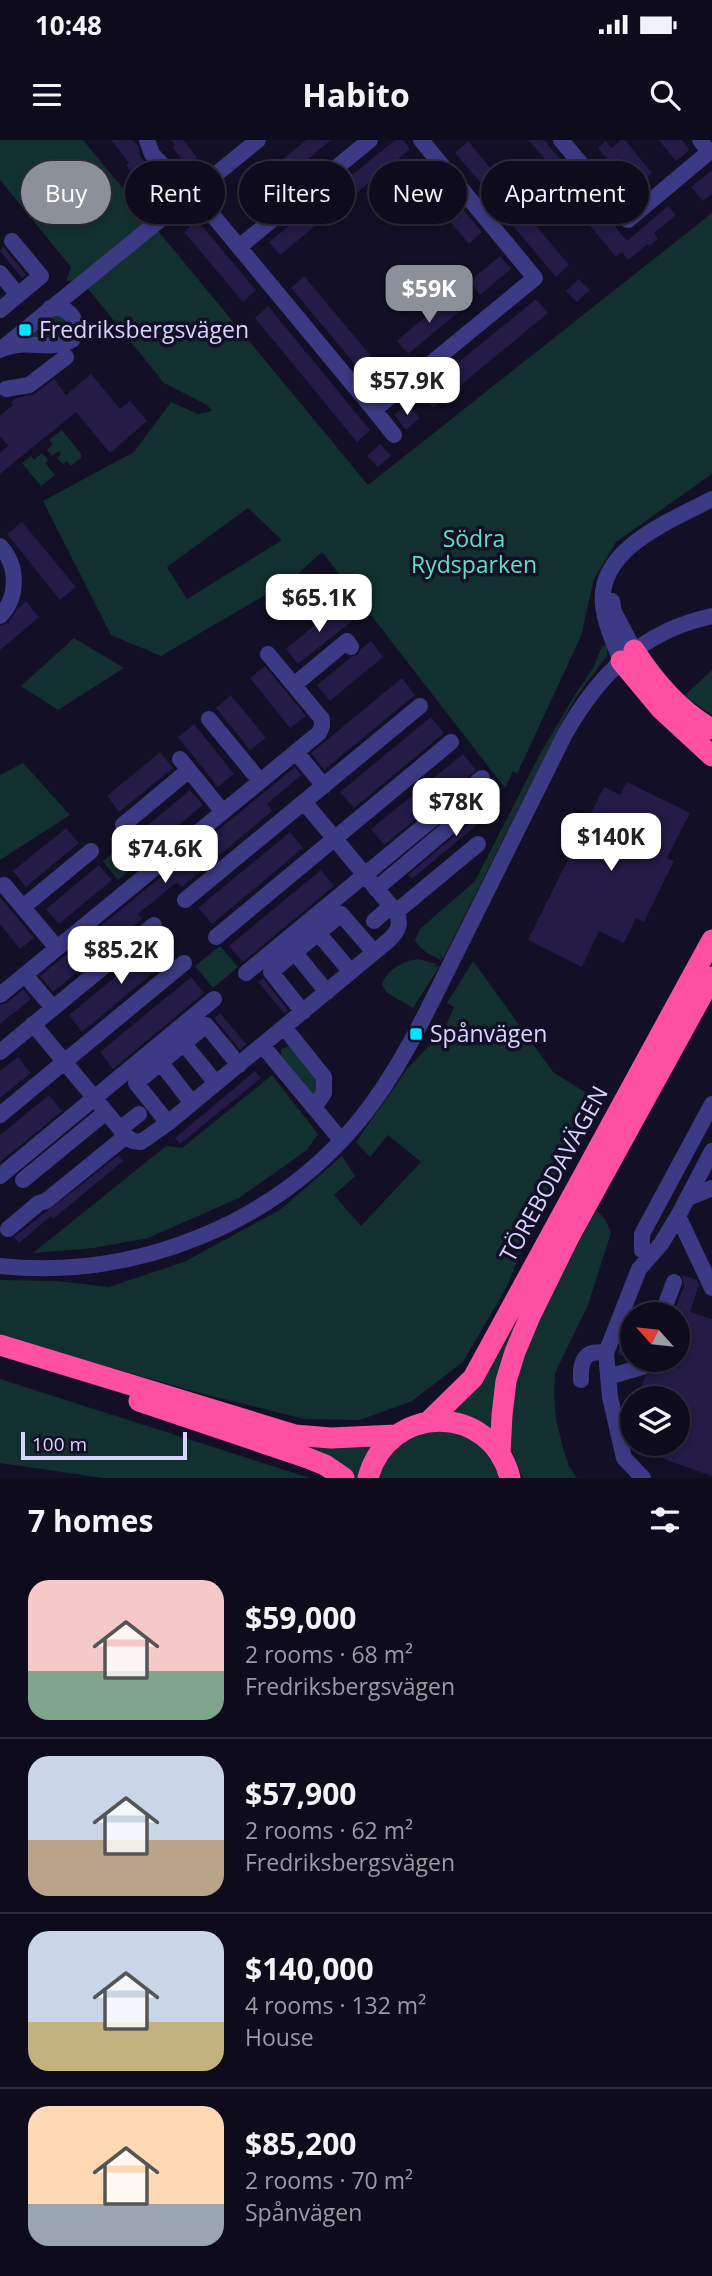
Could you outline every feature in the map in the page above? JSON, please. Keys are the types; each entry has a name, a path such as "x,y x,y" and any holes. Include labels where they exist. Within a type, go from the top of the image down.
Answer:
{"highway":[{"path":"628,655 690,714 712,729"},
{"path":"628,655 661,709 712,756"},
{"name":"TÖREBODAVÄGEN","path":"428,1422 474,1378 712,940"},
{"name":"TÖREBODAVÄGEN","path":"500,1454 506,1381 531,1314 569,1237 712,977"},
{"path":"0,1345 295,1435 331,1438 396,1435"},
{"path":"0,1357 126,1396 305,1457 325,1465 344,1478"},
{"path":"368,1478 379,1453 396,1435 411,1426 449,1421 469,1427 486,1438 500,1454 510,1478"}],"street":[{"path":"147,140 152,154 158,161"},
{"path":"239,247 370,140"},
{"path":"374,410 536,278 421,140"},
{"path":"561,140 628,220 709,152 700,140"},
{"path":"225,165 250,142"},
{"path":"0,350 156,224"},
{"path":"220,224 394,435"},
{"path":"0,310 41,276 12,241"},
{"path":"0,273 18,295"},
{"path":"0,350 21,343 59,345 72,341 76,325 73,317 68,311 50,309"},
{"path":"3,391 29,385 65,356"},
{"path":"3,391 22,376"},
{"path":"628,655 607,624 603,603 608,572 624,552 651,532 712,499"},
{"path":"0,546 11,559 14,573 12,597 0,616"},
{"path":"0,584 14,573"},
{"path":"0,1266 51,1268 120,1261 157,1252 204,1236 279,1195 310,1171 341,1140 379,1094 416,1034 581,706 601,680 628,655 665,632 712,615"},
{"path":"294,685 347,641 351,647"},
{"path":"0,995 319,733 322,719 268,654"},
{"path":"185,900 309,808 324,786 420,706"},
{"path":"209,719 260,781"},
{"path":"215,937 451,742"},
{"path":"296,752 324,786"},
{"path":"123,825 184,764 223,812"},
{"path":"246,974 365,875 486,786 376,889"},
{"path":"39,1031 123,1132 133,1140 141,1142 239,1065 374,953 400,926 393,909 309,808"},
{"path":"374,921 478,844"},
{"path":"23,907 91,850"},
{"path":"4,885 57,948"},
{"path":"303,1012 271,972 341,914 374,953"},
{"path":"0,1052 39,1031 53,1008 153,925"},
{"path":"318,933 351,972"},
{"path":"295,953 327,992"},
{"path":"0,1115 184,963"},
{"path":"25,975 53,1008"},
{"path":"0,1176 214,999"},
{"path":"168,1123 136,1083 206,1025 239,1065"},
{"path":"284,1027 324,1077 324,1093 314,1108"},
{"path":"184,1044 216,1083"},
{"path":"262,1045 341,1140"},
{"path":"160,1063 192,1103"},
{"path":"652,1253 642,1250 642,1234 712,1104"},
{"path":"23,1180 106,1112"},
{"path":"8,1229 38,1203 46,1201 123,1132 139,1114"},
{"path":"631,1302 639,1269 667,1234 712,1151"},
{"path":"688,1198 712,1188"},
{"path":"678,1216 712,1288"},
{"path":"667,1302 674,1282"},
{"path":"620,1334 606,1353 610,1397 624,1458 643,1478"},
{"path":"581,1380 580,1367 586,1356 594,1351 606,1353"},
{"path":"608,1377 625,1372"}],"green space":[{"name":"Södra Rydsparken","path":"0,140 83,140 100,161 21,161 21,206 0,180"},
{"name":"Södra Rydsparken","path":"111,174 125,191 125,224 152,224 368,485 712,213 712,474 616,542 594,579 581,636 517,774 513,771 505,788 322,552 291,580 161,656 111,635 43,501 134,452 171,402 198,414 212,411 207,405 164,383 81,280 66,281 71,267 36,224 111,224","holes":["248,508 282,540 187,599 167,567"]},
{"path":"57,314 67,321 69,329 64,337 26,340 23,335"},
{"path":"62,430 81,454 81,458 71,466 67,461 63,464 57,458 61,454 59,451 52,456 47,450 53,444 49,440"},
{"path":"42,453 48,460 45,463 55,475 41,486 22,463 31,456 34,460"},
{"path":"74,638 124,668 58,710 21,686"},
{"path":"607,644 607,656 576,697 564,718 443,959 439,953 442,960 430,954 415,940 420,929 475,881 540,754 593,668 602,647"},
{"path":"712,670 712,715 684,696"},
{"path":"23,763 70,815 0,860 0,775"},
{"path":"131,838 147,857 131,869 116,850"},
{"path":"113,853 128,872 118,880 103,861"},
{"path":"220,946 238,967 213,988 195,966"},
{"path":"418,959 437,964 433,967 440,966 413,1008 386,992 382,984 396,967"},
{"path":"473,961 553,1072 599,1101 548,1188 506,1288 463,1362 412,1401 360,1420 304,1419 203,1394 0,1334 0,1280 57,1281 109,1287 184,1262 281,1209 342,1156 355,1176 334,1195 361,1226 421,1162 388,1135 370,1157 356,1142 407,1069 444,1030 454,1007 447,1003"},
{"path":"290,1045 320,1079 316,1100 281,1056 281,1049"},
{"path":"272,1075 318,1134 307,1150 239,1198 148,1238 94,1248 33,1253 166,1146 182,1148"},
{"path":"596,1210 605,1219 611,1233 588,1305 555,1373 556,1419 569,1466 577,1478 523,1478 510,1440 511,1392 535,1328"},
{"path":"510,1326 515,1327 500,1365 495,1435 447,1417"},
{"path":"0,1379 310,1478 103,1478 0,1463"},
{"path":"441,1426 481,1442 503,1478 374,1478 391,1446"},
{"path":"263,1432 379,1439 363,1478 353,1478"}],"building":[{"path":"111,140 133,140 138,146 144,161 127,161"},
{"path":"171,140 183,140 197,157 193,161 183,161 172,147 175,145"},
{"path":"306,140 331,140 306,161 280,161"},
{"path":"395,140 403,140 410,149 395,161 369,161"},
{"path":"528,140 544,140 561,161 542,161 545,159"},
{"path":"625,140 642,161 609,161 598,148 606,141 611,148"},
{"path":"659,140 682,140 690,150 676,161"},
{"path":"468,141 485,161 481,161 481,183 467,167 467,161 462,161 455,153"},
{"path":"369,161 369,183 355,194 355,172"},
{"path":"712,170 712,194 703,201 691,187"},
{"path":"668,206 676,215 654,233 658,239 649,246 648,244 628,260 622,252 616,257 588,224 613,224 627,241"},
{"path":"467,214 482,232 469,244 452,224 467,224"},
{"path":"193,224 200,224 256,290 243,302 184,232"},
{"path":"292,224 317,224 280,255 269,242"},
{"path":"512,224 535,224 569,265 556,277"},
{"path":"3,246 26,275 22,278 0,251"},
{"path":"500,256 511,269 480,295 470,281"},
{"path":"304,276 376,362 363,374 291,288"},
{"path":"579,279 590,290 577,302 566,291"},
{"path":"448,297 460,311 408,354 397,341"},
{"path":"536,299 548,313 433,408 421,393"},
{"path":"268,306 370,430 357,442 255,318"},
{"path":"91,374 120,409 130,401 147,421 110,453 76,412 0,474 0,453 8,446 0,436 0,416 13,405 11,402 16,398 35,394 54,379 66,395"},
{"path":"408,404 420,418 406,430 394,415"},
{"path":"380,444 391,456 378,467 367,456"},
{"path":"22,522 76,587 60,600 7,534"},
{"path":"26,601 39,617 0,650 0,626 8,623"},
{"path":"339,605 352,621 298,664 286,649"},
{"path":"371,641 383,657 330,701 317,685"},
{"path":"265,666 306,716 290,728 250,678"},
{"path":"402,678 415,695 324,770 311,753"},
{"path":"231,695 266,738 250,750 216,708"},
{"path":"431,717 444,733 354,808 340,792"},
{"path":"194,724 234,774 218,787 178,737"},
{"path":"160,752 173,768 119,812 107,796"},
{"path":"463,754 476,770 384,845 371,829"},
{"path":"295,767 301,775 267,804 272,811 182,887 177,882 138,914 142,919 53,992 40,976"},
{"path":"627,782 690,813 667,858 674,861 644,922 636,918 624,943 599,931 582,967 528,940 604,787 620,795"},
{"path":"190,790 203,805 150,849 137,834"},
{"path":"498,799 502,804 412,879 408,875"},
{"path":"66,828 79,843 26,887 13,871"},
{"path":"290,832 303,848 212,924 198,908"},
{"path":"99,865 112,880 59,924 46,909"},
{"path":"321,870 334,886 243,962 229,946"},
{"path":"0,897 34,938 20,949 0,924"},
{"path":"160,940 173,956 82,1032 69,1015"},
{"path":"191,977 204,993 113,1069 100,1052"},
{"path":"263,978 288,1010 284,1013 258,982"},
{"path":"23,989 31,999 0,1024 0,1005 7,1003"},
{"path":"220,1013 246,1044 240,1050 214,1018"},
{"path":"18,1057 31,1073 0,1098 0,1071"},
{"path":"255,1071 261,1078 180,1144 175,1138"},
{"path":"49,1095 62,1111 0,1162 0,1135"},
{"path":"118,1156 123,1161 53,1219 51,1216 19,1243 14,1237"},
{"path":"682,1275 697,1280 699,1284 690,1312 690,1302 678,1302 684,1286"},
{"path":"690,1312 712,1319 712,1476 655,1456 690,1456 690,1386 642,1386 650,1372 690,1372"}],"place":[{"name":"Fredriksbergsvägen","path":"25,330"},
{"name":"Spånvägen","path":"416,1034"}]}
